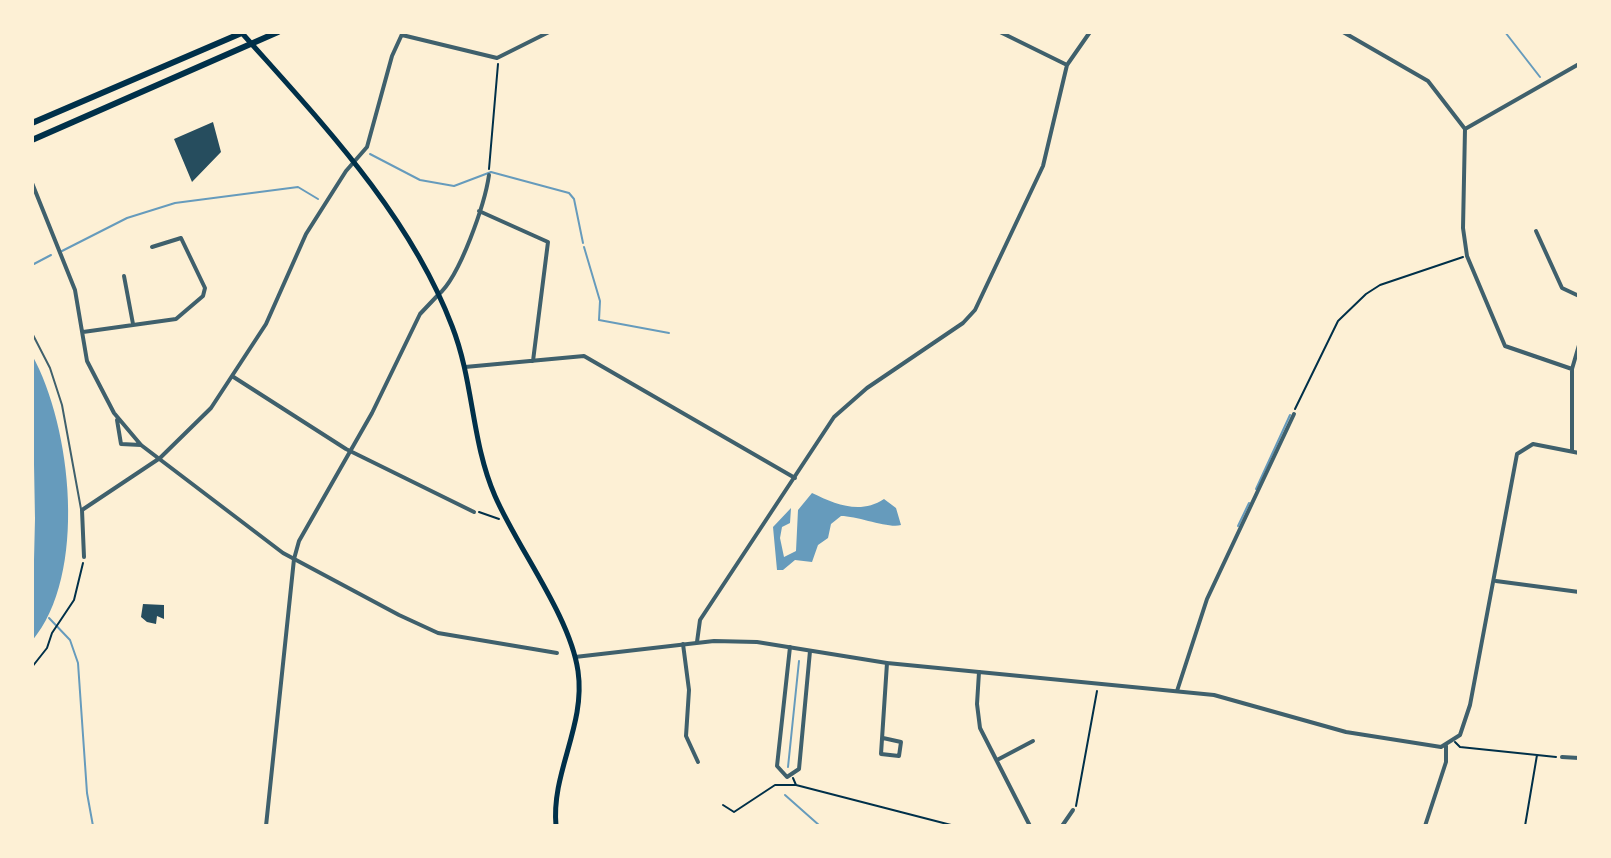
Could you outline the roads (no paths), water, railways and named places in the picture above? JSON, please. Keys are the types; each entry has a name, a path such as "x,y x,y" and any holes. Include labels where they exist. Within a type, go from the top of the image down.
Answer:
{"highway":[{"path":"32,123 243,32"},
{"path":"32,140 278,32"}],"main road":[{"path":"243,32 385,202 438,295 454,330 465,367 481,460 506,519 567,634 575,657 578,715 558,784 556,826"}],"street":[{"path":"84,557 82,510 160,458 201,421 266,324 306,234 367,147 392,56 402,34 497,58 549,32"},
{"path":"1000,32 1067,65"},
{"path":"697,642 700,620 795,478 820,435 844,407 963,323 975,310 1043,166 1067,65 1090,32"},
{"path":"1343,32 1428,81 1465,129 1463,228 1467,256 1505,346 1572,369"},
{"path":"1465,129 1579,64"},
{"path":"266,826 294,559 299,541 352,450 420,314 450,282 487,191 489,173"},
{"path":"32,183 75,290 87,361 117,417 141,445 294,559 438,633 557,653"},
{"path":"479,211 548,242 533,361"},
{"path":"1536,231 1562,288 1579,296"},
{"path":"83,332 176,319 205,293 181,238 152,247"},
{"path":"124,276 133,324"},
{"path":"1572,451 1572,369 1579,345"},
{"path":"465,367 584,356 593,359 795,478"},
{"path":"232,376 292,417 474,512"},
{"path":"1177,691 1207,599 1294,414"},
{"path":"117,417 121,444 141,445"},
{"path":"575,657 734,640 887,663 1098,681 1214,695 1346,732 1429,748 1446,746 1454,742 1463,730 1470,705 1496,581 1517,454 1533,444 1579,453"},
{"path":"1496,581 1579,592"},
{"path":"683,644 689,690 686,736 698,762"},
{"path":"790,647 777,766 787,777 799,769 810,651"},
{"path":"883,738 901,742 899,756 881,754 887,663"},
{"path":"979,672 977,717 1030,826"},
{"path":"997,760 1033,741"},
{"path":"1425,826 1446,762 1446,746"},
{"path":"1562,757 1579,758"},
{"path":"1062,826 1073,810"}],"lane":[{"path":"32,333 61,401 82,510"}],"water":[{"path":"32,355 46,385 57,421 68,500 67,540 61,579 50,613 32,641 35,519"},
{"path":"812,493 839,504 857,507 884,499 896,508 901,525 841,516 831,524 828,538 818,545 812,562 795,560 783,570 777,570 773,527 791,508 790,523 782,527 780,538 784,557 796,551 798,510"}],"waterway":[{"path":"1505,32 1540,77"},
{"path":"370,154 420,180 454,186 491,172 569,193 574,199 583,243"},
{"path":"62,251 127,218 175,203 298,187 318,199"},
{"path":"584,247 600,301 599,320 669,333"},
{"path":"32,265 51,255"},
{"path":"1256,489 1290,415"},
{"path":"1238,526 1249,503"},
{"path":"49,618 70,640 78,663 87,793 93,826"},
{"path":"788,767 799,661"},
{"path":"785,795 820,826"}]}
